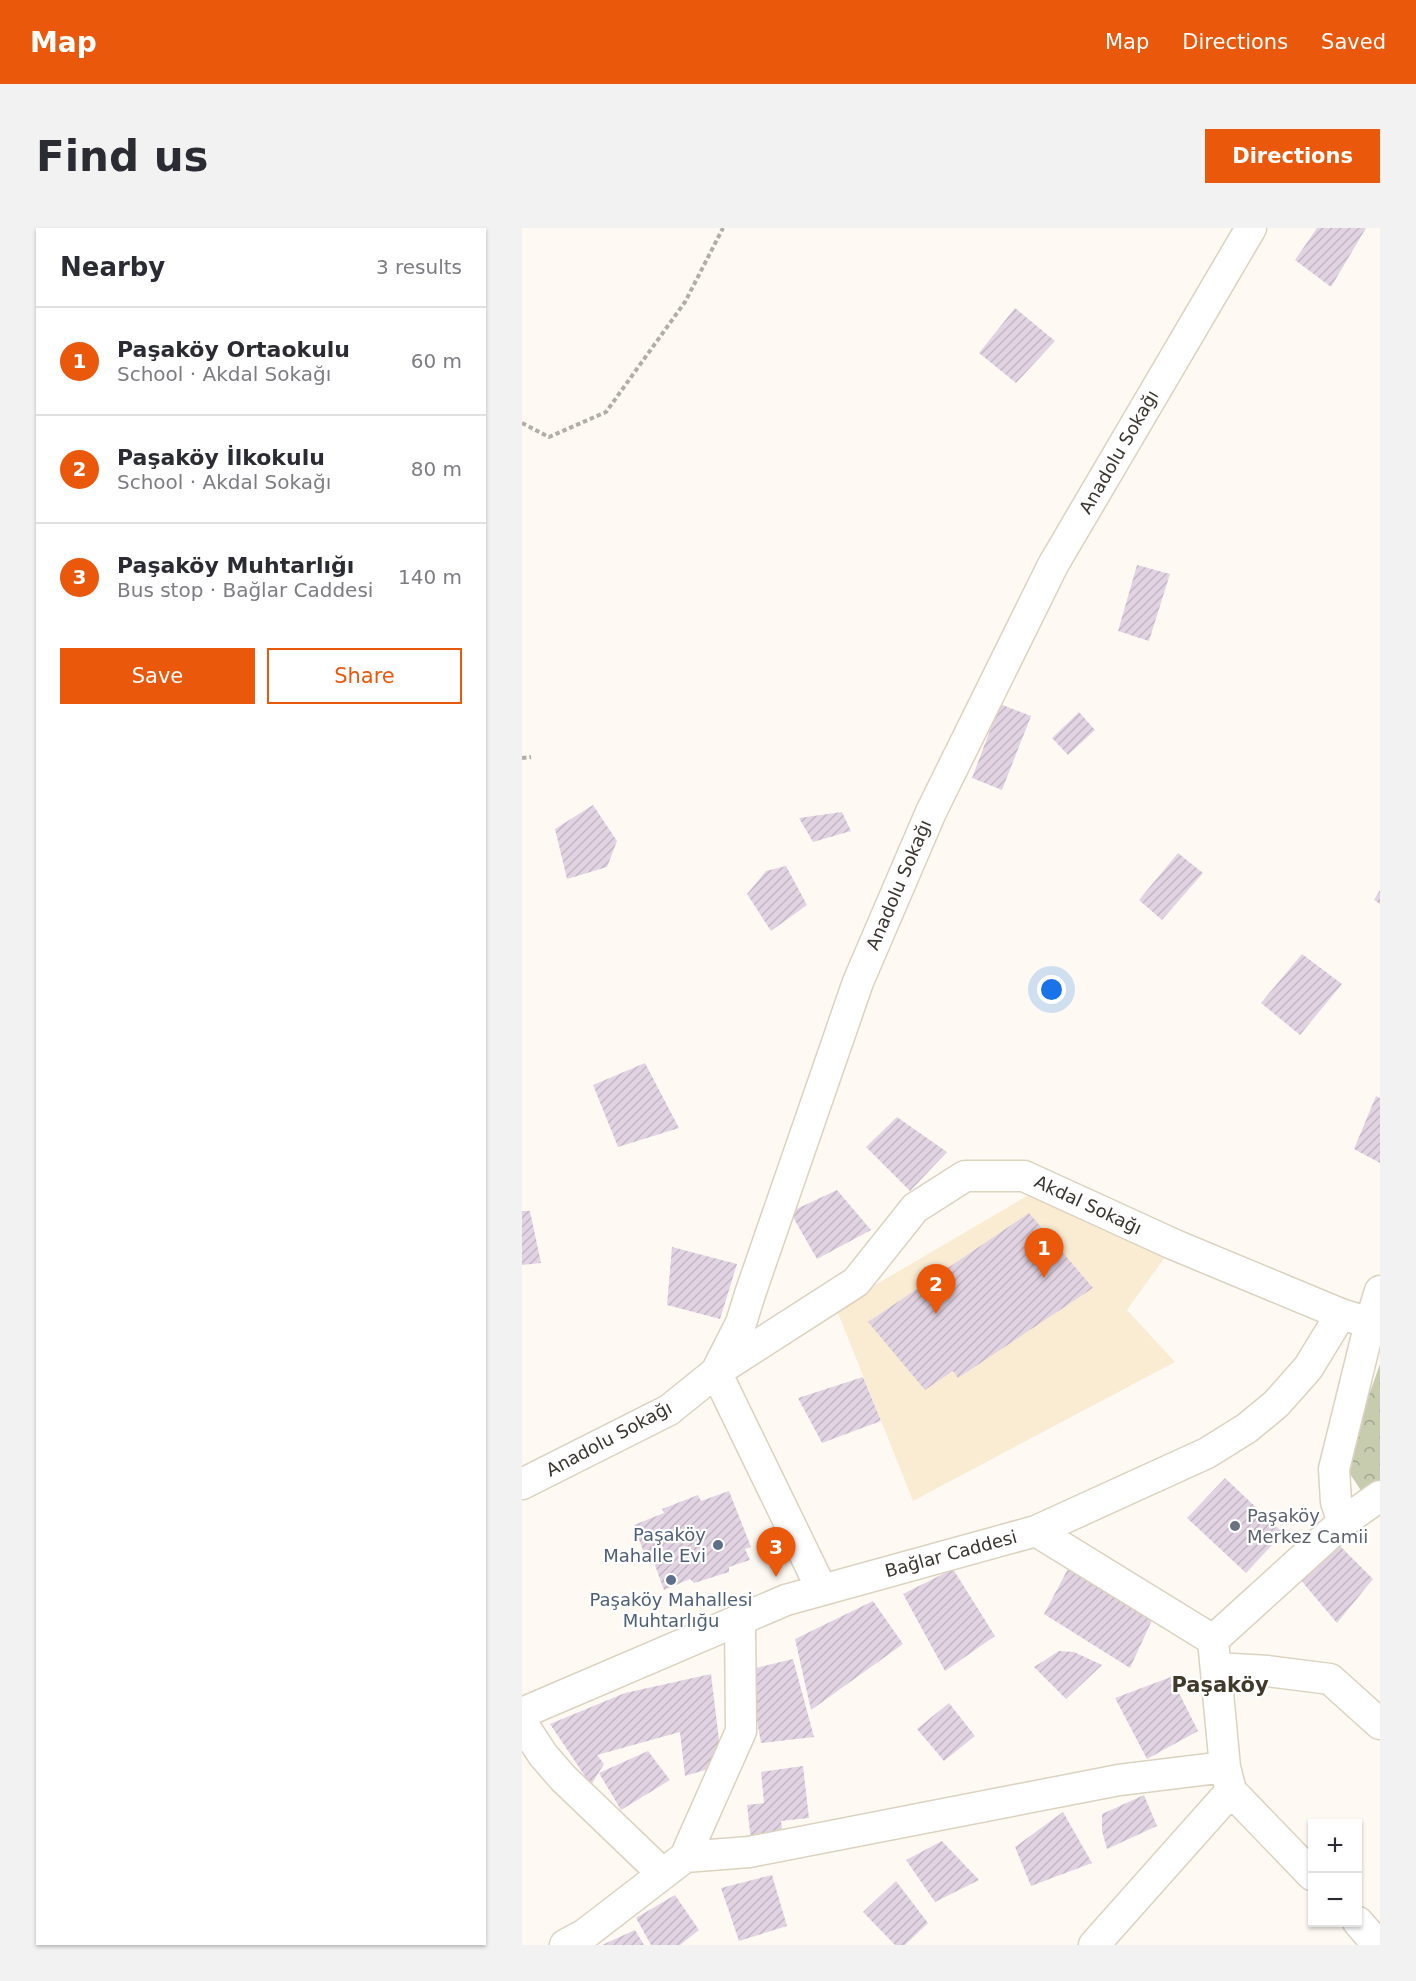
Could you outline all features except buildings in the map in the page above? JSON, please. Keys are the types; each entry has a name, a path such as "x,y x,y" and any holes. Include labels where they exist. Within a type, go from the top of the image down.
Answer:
{"street":[{"name":"Anadolu Sokağı","path":"522,1484 669,1410 716,1372 741,1323 858,982 931,812 1053,565 1251,228"},
{"name":"Akdal Sokağı","path":"716,1372 856,1282 915,1208 965,1176 1024,1176 1174,1245 1341,1314 1370,1323"},
{"path":"1343,1522 1336,1502 1334,1469 1380,1291"},
{"path":"1036,1531 1207,1454 1247,1428 1276,1404 1308,1368 1341,1314"},
{"path":"716,1372 822,1590"},
{"path":"1215,1654 1343,1522 1380,1496"},
{"name":"Bağlar Caddesi","path":"522,1713 786,1600 1036,1531 1215,1654"},
{"path":"566,1945 585,1934 674,1865 741,1731 740,1619"},
{"path":"1215,1654 1268,1671 1330,1679 1380,1724"},
{"path":"1215,1654 1228,1779 1310,1873"},
{"path":"522,1723 543,1755 563,1778 674,1865 1119,1780 1228,1779"},
{"path":"1094,1945 1228,1779"},
{"path":"1362,1927 1378,1945"}],"path":[{"path":"522,423 549,437 606,412 685,302 723,228"},
{"path":"522,758 531,757"}],"shaded area":[{"path":"1037,1190 1165,1257 1127,1310 1175,1362 913,1501 836,1308"}],"green space":[{"path":"1380,1364 1380,1484 1364,1495 1344,1465"}],"place":[{"name":"Paşaköy Ortaokulu","path":"1044,1278"},
{"name":"Paşaköy İlkokulu","path":"936,1314"},
{"name":"Paşaköy Merkez Camii","path":"1235,1526"},
{"name":"Paşaköy Mahalle Evi","path":"718,1545"},
{"name":"Paşaköy Muhtarlığı","path":"776,1577"},
{"name":"Paşaköy Mahallesi Muhtarlığu","path":"671,1580"}],"district":[{"name":"Paşaköy","path":"1220,1685"}]}
